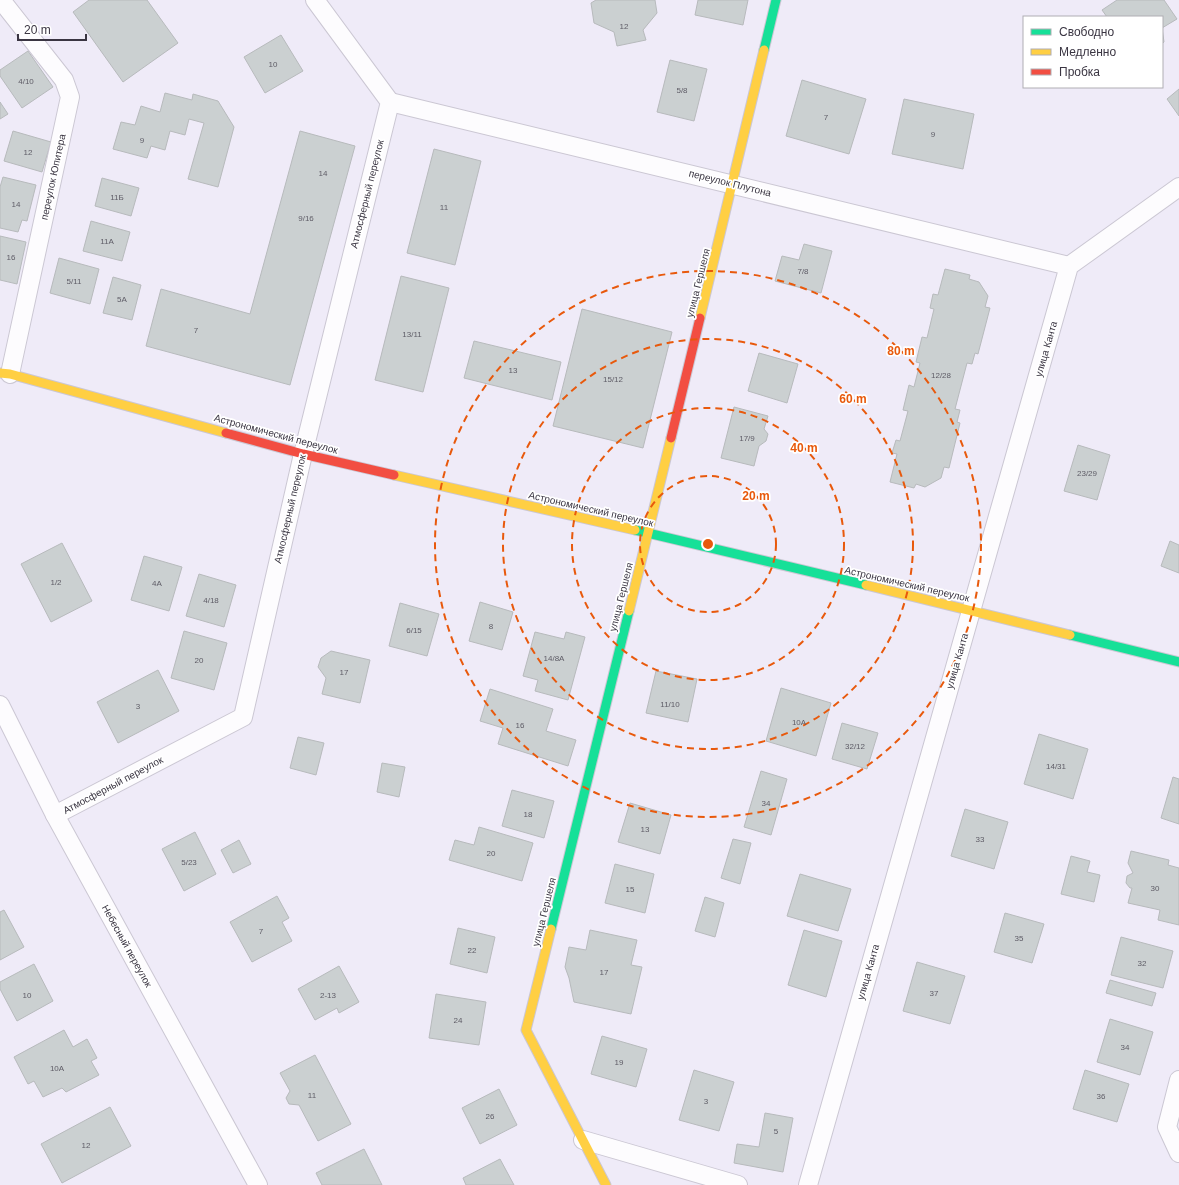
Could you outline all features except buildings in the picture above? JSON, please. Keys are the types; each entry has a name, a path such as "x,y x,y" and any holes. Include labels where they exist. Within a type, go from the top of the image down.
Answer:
{"street":[{"name":"переулок Юпитера","path":"1,0 64,80 70,97 5,374"},
{"path":"314,0 390,102"},
{"name":"улица Гершеля","path":"606,1185 526,1030 733,184 776,0"},
{"name":"переулок Плутона","path":"390,102 1069,266"},
{"name":"Атмосферный переулок","path":"55,815 243,716 303,454 390,102"},
{"path":"1069,266 1179,187"},
{"name":"улица Канта","path":"808,1185 1069,266"},
{"name":"Астрономический переулок","path":"5,374 303,454 971,610 1179,662"},
{"name":"Небесный переулок","path":"0,705 55,815 258,1185"},
{"path":"1179,1080 1166,1127 1179,1153"},
{"path":"583,1140 738,1185"}],"traffic: fast":[{"path":"764,50 776,0"},
{"path":"635,530 866,585"},
{"path":"551,929 629,611"},
{"path":"1070,635 1179,662"}],"traffic: slow":[{"path":"700,318 764,50"},
{"path":"0,373 10,374 226,433"},
{"path":"629,611 671,438"},
{"path":"394,475 635,530"},
{"path":"866,585 1070,635"},
{"path":"551,929 526,1030 606,1185"}],"traffic: jam":[{"path":"671,438 700,318"},
{"path":"226,433 303,454 394,475"}]}
